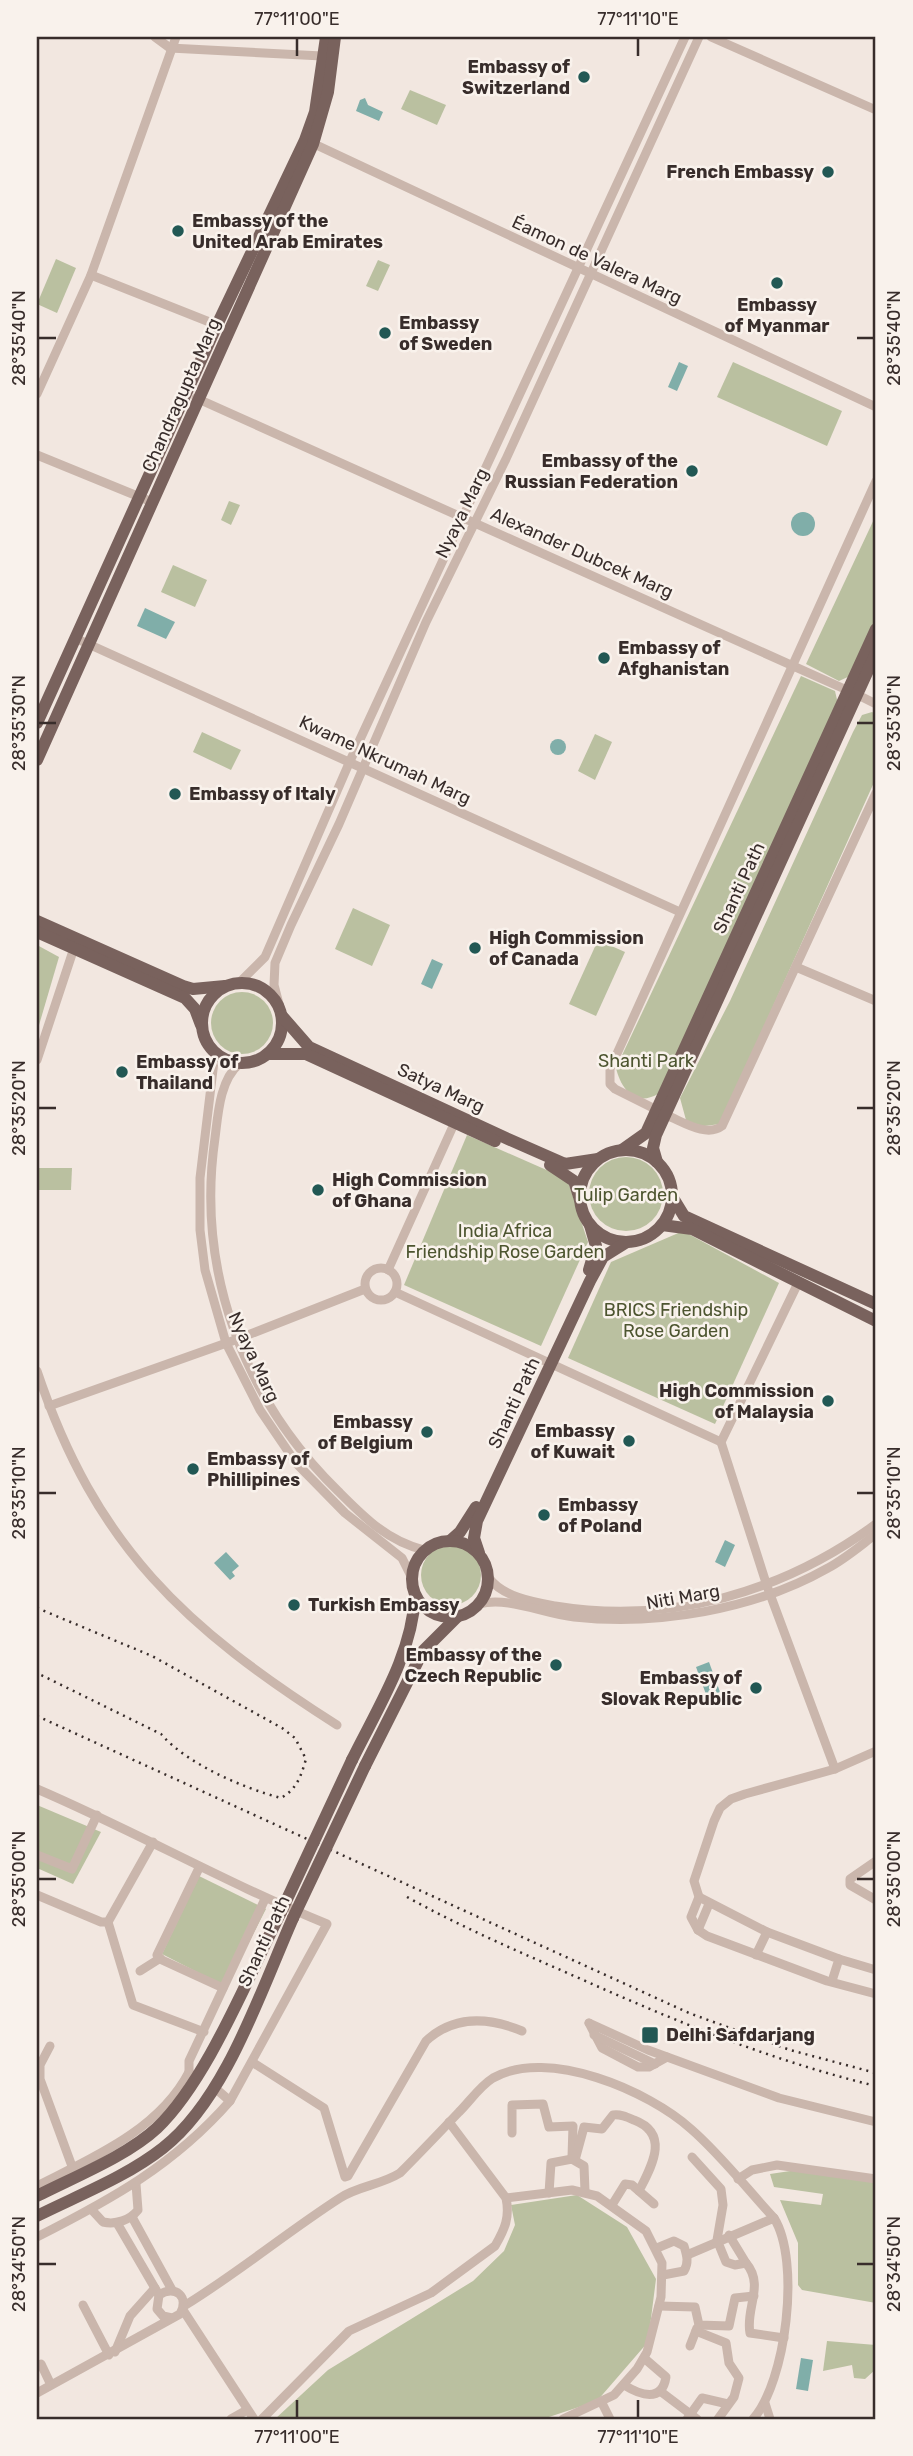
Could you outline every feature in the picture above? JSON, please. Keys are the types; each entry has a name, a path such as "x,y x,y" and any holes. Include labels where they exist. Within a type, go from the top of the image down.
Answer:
{"main road":[{"name":"Chandragupta Marg","path":"37,760 152,502 193,397 217,325 309,142 326,37"},
{"name":"Chandragupta Marg","path":"37,723 139,497 193,397 309,142 328,92 335,37"},
{"name":"Shanti Path","path":"622,1150 643,1136 660,1112 853,693 876,629"},
{"name":"Shanti Path","path":"853,693 876,653"},
{"path":"37,921 193,989 233,985 262,988 281,1012 278,1043 270,1054 252,1063 230,1062 215,1053 204,1038 195,1009 185,998 37,932"},
{"path":"202,1026 206,1005 233,985"},
{"name":"Satya Marg","path":"281,1012 309,1047 565,1164 598,1159"},
{"name":"Satya Marg","path":"270,1054 306,1054 567,1175 574,1181 580,1200"},
{"name":"Shanti Path","path":"657,1162 653,1143 660,1112"},
{"path":"672,1194 670,1211 662,1225 643,1239 627,1242 607,1238 590,1225 580,1200 584,1177 598,1159 622,1150 640,1153 657,1162 665,1171 672,1194 684,1216 876,1304"},
{"name":"Shanti Path","path":"479,1553 474,1538 477,1521 592,1262 596,1246 590,1225"},
{"path":"662,1225 692,1229 876,1321"},
{"name":"Shanti Path","path":"451,1540 470,1518 599,1264 610,1252 627,1242"},
{"path":"451,1540 471,1546 479,1553 489,1578 486,1592 479,1604 457,1617 436,1615 424,1607 415,1596 411,1576 415,1562 424,1550 451,1540"},
{"name":"Shanti Path","path":"37,2216 133,2167 163,2148 189,2123 215,2088 352,1760 405,1649 414,1618 415,1596"},
{"name":"Shanti Path","path":"37,2196 156,2130 183,2101 193,2075 287,1915 423,1651 457,1617"}],"street":[{"path":"155,37 170,48 322,56"},
{"path":"37,394 91,275 176,37"},
{"name":"Nyaya Marg","path":"233,985 265,957 350,761 685,37"},
{"name":"Nyaya Marg","path":"281,1012 274,985 275,963 426,622 591,275 699,37"},
{"path":"711,37 876,110"},
{"name":"Éamon de Valera Marg","path":"309,142 876,407"},
{"path":"91,275 217,325"},
{"name":"Alexander Dubcek Marg","path":"193,397 876,704"},
{"path":"37,455 152,502"},
{"path":"876,481 610,1069 610,1084 615,1090 701,1129 710,1131 722,1126 876,793"},
{"name":"Kwame Nkrumah Marg","path":"75,638 680,912"},
{"path":"37,1060 74,948"},
{"path":"796,967 876,1000"},
{"name":"Nyaya Marg","path":"215,1053 200,1178 200,1230 205,1270 231,1342 260,1410 296,1463 345,1513 402,1558 411,1576"},
{"name":"Nyaya Marg","path":"239,1064 230,1072 224,1091 213,1149 211,1188 216,1268 231,1342 306,1459 376,1527 392,1539 424,1550"},
{"path":"388,1270 454,1124"},
{"path":"388,1270 395,1277 395,1292 387,1299 376,1300 365,1289 366,1279 372,1271 388,1270"},
{"path":"797,1283 721,1442 769,1590 835,1769"},
{"path":"49,1406 231,1342 365,1289"},
{"path":"395,1292 721,1442"},
{"path":"37,1371 49,1406 99,1507 164,1593 247,1666 337,1725"},
{"name":"Niti Marg","path":"489,1578 497,1589 537,1602 602,1611 657,1610 701,1604 769,1590 824,1559 876,1524"},
{"name":"Niti Marg","path":"479,1604 494,1601 572,1617 643,1620 714,1609 828,1568 876,1534"},
{"path":"876,1751 835,1769 745,1794 720,1808 694,1881 699,1897 709,1904 767,1932 876,1970"},
{"path":"37,1789 153,1842 199,1868 264,1899 327,1924 230,2101 187,2147 136,2184 37,2237"},
{"path":"37,1855 72,1868 97,1815"},
{"path":"153,1842 108,1922 132,2005 204,2032"},
{"path":"876,1861 850,1879 850,1885 876,1900"},
{"path":"159,1959 158,1950 199,1868"},
{"path":"37,1895 102,1922 108,1922"},
{"path":"699,1897 691,1917 698,1930 756,1955 876,1994"},
{"path":"37,2186 111,2149 150,2118 193,2075 190,2062 264,1899"},
{"path":"698,1930 709,1904"},
{"path":"756,1955 767,1932"},
{"path":"140,1971 159,1959"},
{"path":"159,1959 223,1988"},
{"path":"832,1981 839,1959"},
{"path":"251,2062 324,2108 345,2177 426,2041 440,2028 461,2022 494,2021 522,2031"},
{"path":"667,2057 655,2064 594,2035 589,2023 667,2057 779,2098 876,2122"},
{"path":"50,2046 40,2065 40,2078 73,2169"},
{"path":"37,2393 172,2318 342,2197 400,2173 492,2079 504,2074 541,2069 572,2071 621,2087 665,2110 690,2128 774,2218 784,2240 788,2262 784,2338 777,2376 765,2403 753,2419"},
{"path":"215,2088 230,2101"},
{"path":"512,2133 512,2105 543,2104 549,2127 573,2126 574,2160"},
{"path":"574,2160 584,2127 602,2129 613,2115 640,2122 656,2138 657,2146 654,2161 639,2191"},
{"path":"262,2419 349,2332 431,2293 495,2246 507,2224 506,2197 449,2122"},
{"path":"692,2157 721,2189 723,2205 717,2240 726,2262 735,2265 746,2263"},
{"path":"549,2193 551,2162 574,2160 584,2166 585,2191"},
{"path":"737,2179 752,2170 777,2165 876,2179"},
{"path":"91,2209 103,2222 117,2223 132,2217 138,2210 136,2184"},
{"path":"612,2205 625,2184 632,2185 654,2204"},
{"path":"506,2197 585,2191 612,2205 646,2231 657,2248 663,2275 659,2306 644,2358 624,2385 601,2403 563,2419"},
{"path":"132,2217 172,2290 183,2297 183,2308 254,2419"},
{"path":"687,2255 774,2218"},
{"path":"117,2223 157,2292 157,2309 163,2316 172,2318"},
{"path":"729,2235 754,2272 750,2333 784,2338"},
{"path":"657,2248 674,2241 684,2246 687,2255 688,2263 684,2271 663,2275"},
{"path":"112,2353 130,2316 157,2292 172,2290"},
{"path":"697,2328 729,2326 735,2298 754,2296"},
{"path":"83,2305 112,2353"},
{"path":"659,2306 695,2307 697,2328 690,2346"},
{"path":"697,2328 726,2343 729,2362 739,2378 729,2404 718,2419"},
{"path":"644,2358 666,2377 660,2391"},
{"path":"41,2364 51,2385"},
{"path":"624,2385 640,2395 660,2391"},
{"path":"660,2391 691,2418 702,2398 729,2404"},
{"path":"601,2403 610,2419"},
{"path":"765,2403 770,2419"},
{"path":"231,2419 247,2410"}],"green space":[{"path":"410,90 446,105 437,125 401,109"},
{"path":"56,259 76,268 57,313 37,304"},
{"path":"378,260 390,265 378,291 366,286"},
{"path":"733,362 842,411 827,446 717,397"},
{"path":"229,501 240,505 231,525 221,520"},
{"path":"876,515 876,619 850,676 839,681 806,664"},
{"path":"173,565 207,580 195,607 161,592"},
{"name":"Shanti Park","path":"801,676 835,691 838,704 658,1094 636,1097 625,1089 616,1068"},
{"name":"Shanti Park","path":"872,712 876,714 876,778 720,1124 697,1127 686,1120 680,1098 730,1001 853,732 862,715"},
{"path":"202,732 241,750 231,770 193,752"},
{"path":"595,734 612,742 595,780 578,771"},
{"path":"353,908 390,925 372,966 335,949"},
{"path":"598,940 625,952 596,1016 569,1004"},
{"path":"37,945 59,957 37,1032"},
{"path":"242,992 254,994 264,1001 271,1011 271,1035 264,1045 254,1052 242,1054 230,1052 220,1045 213,1035 211,1023 213,1011 220,1001 230,994"},
{"name":"India Africa Friendship Rose Garden","path":"467,1135 567,1179 588,1242 541,1346 404,1285"},
{"name":"Tulip Garden","path":"619,1157 633,1157 647,1163 657,1173 663,1194 657,1215 647,1225 633,1231 619,1231 605,1225 595,1215 589,1201 589,1187 595,1173 605,1163"},
{"path":"37,1168 72,1168 71,1190 37,1190"},
{"name":"BRICS Friendship Rose Garden","path":"683,1231 779,1283 715,1424 568,1358 611,1262"},
{"path":"451,1545 472,1554 481,1575 472,1596 451,1605 430,1596 421,1575 430,1554"},
{"path":"37,1805 101,1832 73,1884 37,1868"},
{"path":"199,1876 266,1909 226,1987 162,1954"},
{"path":"797,2170 876,2182 876,2303 802,2290 798,2285 798,2243 780,2200 821,2205 823,2194 774,2187 770,2174"},
{"path":"577,2195 627,2227 656,2279 648,2342 597,2401 543,2419 275,2419 328,2370 473,2281 504,2251 515,2225 511,2205"},
{"path":"827,2341 876,2345 876,2369 865,2379 854,2378 852,2365 823,2371"}],"water":[{"path":"365,98 368,105 383,112 379,121 356,111 360,100"},
{"path":"679,362 688,366 677,391 668,387"},
{"path":"803,512 814,519 815,524 808,535 803,536 792,529 791,524 798,513"},
{"path":"145,608 175,622 166,639 137,626"},
{"path":"555,739 561,739 566,747 564,753 555,755 550,750 550,744"},
{"path":"432,959 443,964 432,989 421,984"},
{"path":"725,1540 735,1545 725,1567 715,1562"},
{"path":"226,1552 239,1566 232,1572 235,1576 230,1580 214,1563"},
{"path":"709,1662 720,1692 707,1697 696,1667"},
{"path":"801,2358 813,2360 808,2391 796,2389"}],"railway":[{"path":"37,1608 152,1656 282,1728 295,1738 306,1759 298,1782 281,1798 216,1774 185,1755 161,1734 37,1673"},
{"path":"37,1716 689,2013 790,2050 876,2073"},
{"path":"407,1897 493,1940 689,2025 800,2065 876,2086"}],"place":[{"name":"Embassy of Switzerland","path":"584,77"},
{"name":"French Embassy","path":"828,172"},
{"name":"Embassy of the United Arab Emirates","path":"178,231"},
{"name":"Embassy of Myanmar","path":"777,283"},
{"name":"Embassy of Sweden","path":"385,333"},
{"name":"Embassy of the Russian Federation","path":"692,471"},
{"name":"Embassy of Afghanistan","path":"604,658"},
{"name":"Embassy of Italy","path":"175,794"},
{"name":"High Commission of Canada","path":"475,948"},
{"name":"Embassy of Thailand","path":"122,1072"},
{"name":"High Commission of Ghana","path":"318,1190"},
{"name":"High Commission of Malaysia","path":"828,1401"},
{"name":"Embassy of Belgium","path":"427,1432"},
{"name":"Embassy of Kuwait","path":"629,1441"},
{"name":"Embassy of Phillipines","path":"193,1469"},
{"name":"Embassy of Poland","path":"544,1515"},
{"name":"Turkish Embassy","path":"294,1605"},
{"name":"Embassy of the Czech Republic","path":"556,1665"},
{"name":"Embassy of Slovak Republic","path":"756,1688"},
{"name":"Delhi Safdarjang","path":"650,2035"}]}
